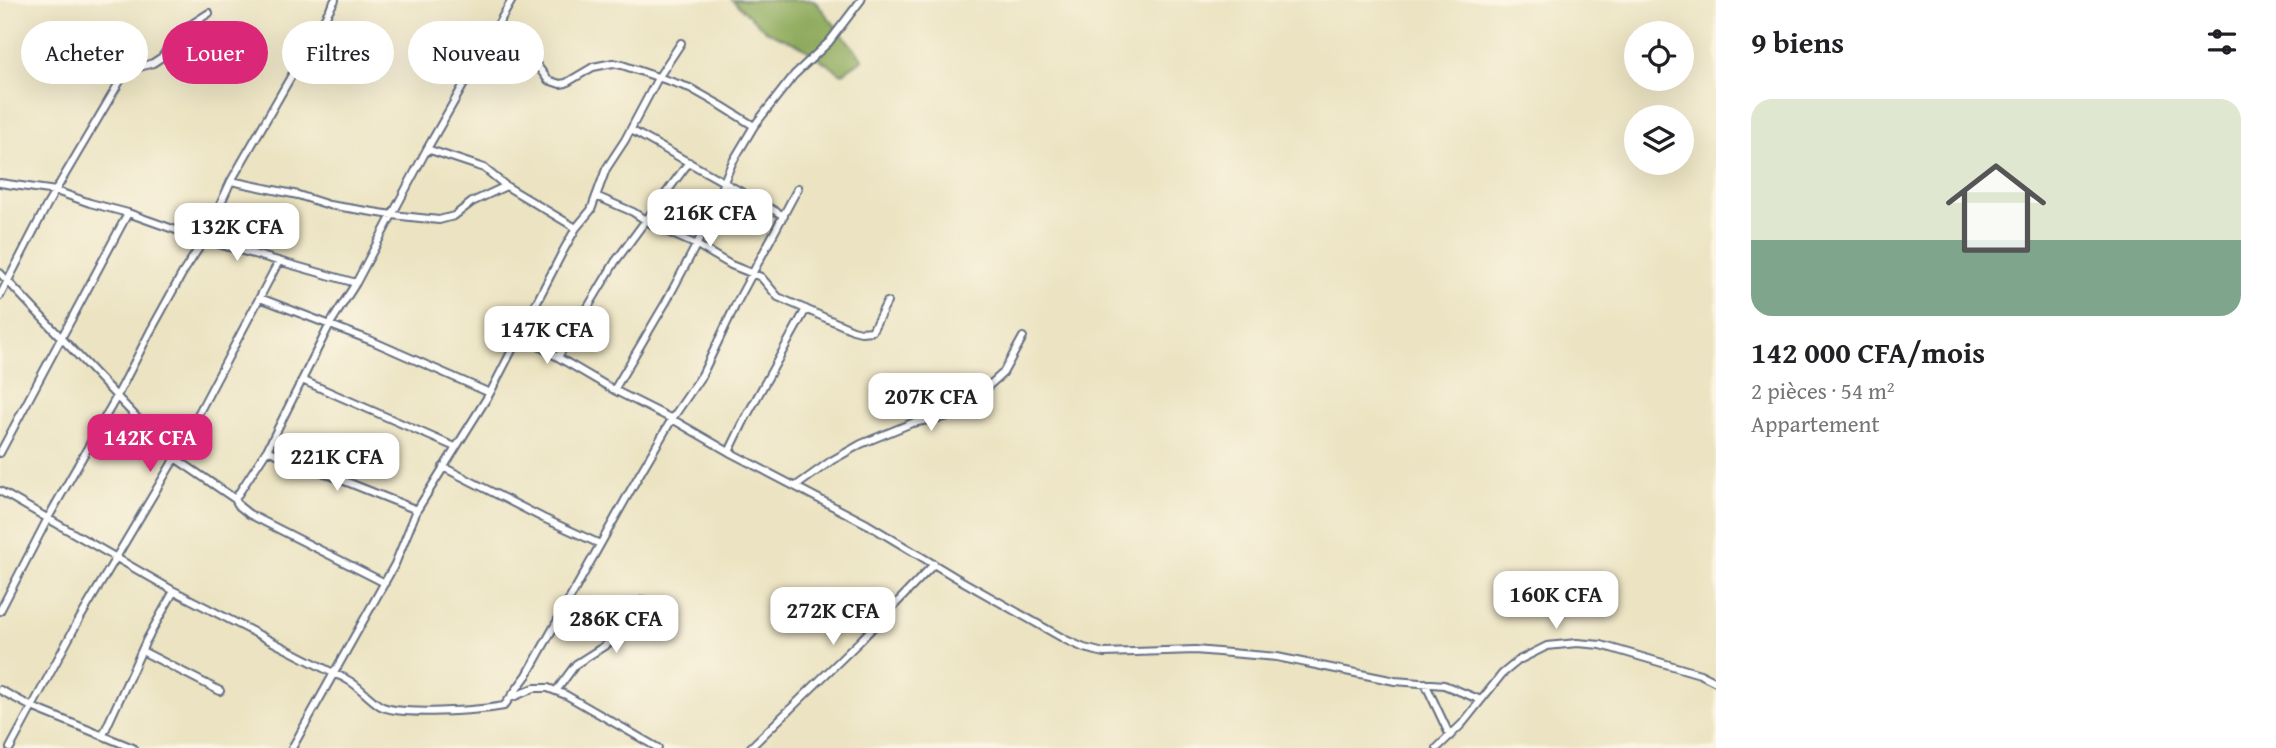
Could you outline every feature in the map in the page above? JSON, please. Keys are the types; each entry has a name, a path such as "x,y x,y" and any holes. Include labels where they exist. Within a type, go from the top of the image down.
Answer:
{"street":[{"path":"0,611 182,274 204,240 231,181 335,0"},
{"path":"499,21 512,0"},
{"path":"614,390 666,302 754,126 794,75 829,42 861,0"},
{"path":"0,296 56,191 126,71 153,63 162,57 178,33 209,13"},
{"path":"292,748 395,564 417,510 490,393 550,275 576,228 591,210 607,169 658,78 681,43"},
{"path":"544,77 560,84 566,83 593,66 613,63 690,88 754,126"},
{"path":"235,499 267,450 330,324 356,282 464,84"},
{"path":"631,130 784,216"},
{"path":"427,149 476,164 506,186 576,228"},
{"path":"558,357 615,262 689,162"},
{"path":"231,181 275,189 329,205 439,220 454,216 472,202 506,186"},
{"path":"0,183 56,191 204,240 356,282"},
{"path":"0,491 174,591 357,685 380,705 392,710 485,710 504,706 527,675 672,419 702,374 799,188"},
{"path":"596,196 634,212 752,274 766,282 778,297 853,330 872,331 887,302"},
{"path":"0,453 128,213"},
{"path":"10,748 76,625 175,458 279,261"},
{"path":"0,273 175,458 235,499 249,514 385,583"},
{"path":"260,298 330,324 490,393"},
{"path":"729,452 806,309"},
{"path":"520,335 614,390 867,524 1084,648 1104,653 1195,650 1247,653 1395,681 1444,685 1481,700"},
{"path":"796,486 861,444 912,423 948,416 964,408 1003,373 1023,337"},
{"path":"302,380 455,447"},
{"path":"267,450 417,510"},
{"path":"443,467 600,544"},
{"path":"750,748 804,697 934,564"},
{"path":"103,736 142,651 174,591"},
{"path":"556,691 576,664 628,631 643,600"},
{"path":"1437,748 1502,674 1519,660 1547,646 1577,643 1601,645 1700,674 1716,682"},
{"path":"142,651 220,691"},
{"path":"1425,683 1450,736"},
{"path":"512,697 542,687 556,691 658,748"},
{"path":"0,690 32,707 133,748"}],"green space":[{"path":"732,0 814,0 863,59 842,74 799,45 766,31"}]}
